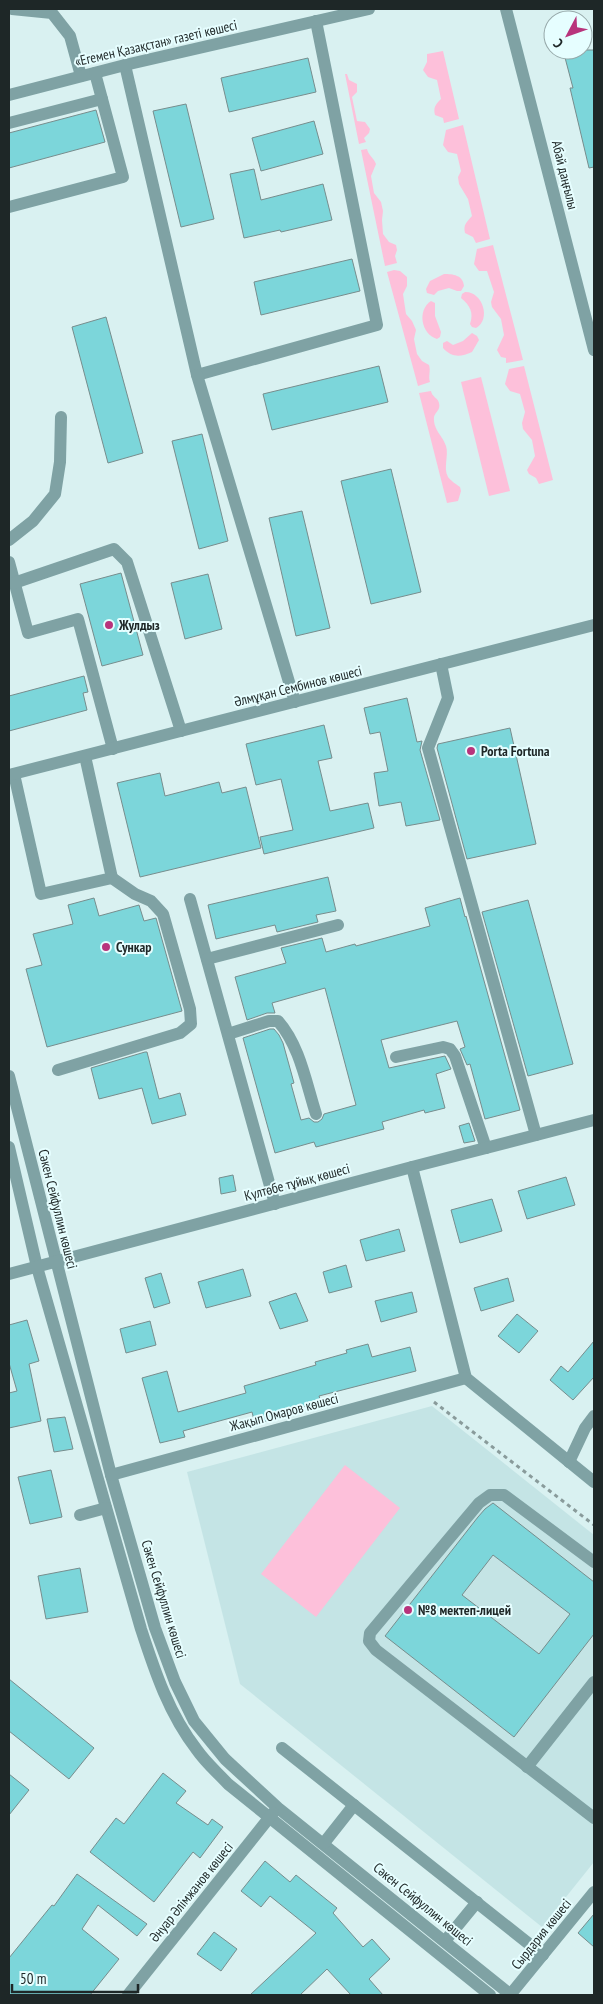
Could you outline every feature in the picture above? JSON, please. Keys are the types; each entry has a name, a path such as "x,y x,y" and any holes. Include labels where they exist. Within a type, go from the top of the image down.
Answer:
{"street":[{"path":"12,9 52,11 70,36 81,76"},
{"name":"«Егемен Қазақстан» газеті көшесі","path":"9,95 125,65 369,9"},
{"name":"Абай даңғылы","path":"506,9 594,350"},
{"path":"197,375 377,325 316,22"},
{"path":"125,65 197,375 295,702"},
{"path":"9,207 123,177 95,73"},
{"path":"9,123 102,99"},
{"path":"9,540 33,521 55,494 60,462 61,417"},
{"path":"14,583 114,548 127,562 181,731"},
{"path":"9,562 28,633 78,619 113,748"},
{"name":"Әлмұқан Сембинов көшесі","path":"11,775 594,625"},
{"path":"441,664 448,698 428,748 536,1135"},
{"path":"58,1070 180,1033 191,1024 190,1009 163,914 151,901 135,894 112,878 85,756"},
{"path":"11,775 41,894 112,878"},
{"path":"190,899 275,1204"},
{"path":"207,959 338,925"},
{"path":"228,1034 269,1021 278,1021 286,1030 293,1044 316,1114"},
{"path":"396,1057 443,1047 450,1049 461,1072 486,1148"},
{"name":"Сәкен Сейфуллин көшесі","path":"9,1076 111,1476 155,1628 175,1682 194,1721 225,1759 278,1808 511,1995"},
{"name":"Күлтөбе тұйық көшесі","path":"9,1274 594,1120"},
{"path":"9,1147 37,1267 106,1508 154,1669 171,1711 197,1751 228,1784 269,1819 490,1995"},
{"path":"412,1167 466,1378 594,1482"},
{"name":"Жақып Омаров көшесі","path":"111,1476 466,1378"},
{"path":"569,1462 585,1428 594,1416"},
{"path":"594,1562 504,1495 490,1495 479,1503 370,1633 369,1641 376,1650 594,1818"},
{"path":"80,1515 106,1508"},
{"path":"527,1766 594,1682"},
{"path":"282,1748 543,1955"},
{"path":"324,1843 354,1805"},
{"name":"Әнуар Әлімжанов көшесі","path":"128,1995 278,1808"},
{"name":"Сырдария көшесі","path":"511,1995 594,1892"},
{"path":"445,1941 476,1902"}],"path":[{"path":"420,1390 594,1525"}],"shaded area":[{"path":"443,51 459,119 444,123 443,118 435,115 434,112 435,106 441,99 437,80 428,77 423,70 427,62 427,54"},
{"path":"345,74 347,74 349,80 357,84 357,92 352,97 357,121 365,122 370,129 364,138 366,142 359,144"},
{"path":"463,125 490,239 476,243 473,237 465,233 465,225 472,216 468,199 459,184 458,177 461,171 457,154 448,152 443,145 446,130"},
{"path":"367,149 376,164 371,176 374,193 381,202 383,211 383,234 389,242 396,245 397,250 395,256 397,263 385,266 361,150"},
{"path":"493,245 523,360 506,363 506,358 501,357 497,350 504,335 501,319 492,307 491,302 494,292 487,271 479,271 474,264 477,249"},
{"path":"400,271 407,277 407,286 403,294 406,314 416,330 414,339 417,354 430,367 430,382 418,386 387,272"},
{"path":"444,274 454,275 462,279 464,286 461,291 449,288 438,291 434,295 427,293 426,289 430,281"},
{"path":"465,292 476,296 483,306 483,318 481,324 476,328 470,324 472,316 470,310 467,303 461,298"},
{"path":"431,301 435,303 435,316 441,332 440,337 437,339 427,332 423,322 424,310"},
{"path":"472,333 479,340 472,352 457,356 450,354 443,348 443,343 447,341 453,345 463,341"},
{"path":"524,366 553,480 539,484 536,478 529,474 527,470 535,456 532,440 523,429 522,423 525,412 520,394 510,391 505,384 509,369"},
{"path":"481,377 510,491 489,496 461,382"},
{"path":"431,391 439,403 434,422 446,446 448,477 460,487 461,491 458,501 447,503 419,393"},
{"name":"№8 мектеп-лицей","path":"432,1406 594,1535 594,1862 542,1927 240,1684 187,1472"},
{"path":"345,1465 400,1508 316,1617 261,1574"}],"building":[{"path":"594,50 594,167 589,168 570,88 573,88 566,60 593,60"},
{"path":"308,58 316,92 229,112 221,78"},
{"path":"186,104 214,219 181,227 153,111"},
{"path":"96,110 105,142 9,168 9,133"},
{"path":"314,121 323,154 261,171 252,138"},
{"path":"254,169 261,200 323,184 332,220 281,232 280,230 244,238 230,174"},
{"path":"352,259 360,291 261,315 254,282"},
{"path":"106,317 143,453 108,463 72,327"},
{"path":"379,366 388,402 272,430 263,394"},
{"path":"202,434 228,541 199,549 172,441"},
{"path":"391,469 421,592 371,604 341,481"},
{"path":"302,511 330,628 296,636 269,518"},
{"path":"121,573 143,655 102,666 80,584"},
{"path":"208,574 222,629 185,639 171,583"},
{"path":"84,676 88,692 83,693 87,710 9,731 9,696"},
{"path":"407,698 417,742 422,741 420,750 440,820 406,826 401,802 379,806 374,773 388,771 380,732 370,734 364,708"},
{"path":"324,725 332,758 318,761 330,811 368,803 374,828 264,854 260,837 293,830 281,779 256,785 246,744"},
{"path":"510,728 536,844 467,859 437,748 438,744"},
{"path":"160,773 165,796 219,782 222,793 246,787 261,848 140,877 117,783"},
{"path":"328,877 336,911 316,915 318,922 277,932 275,925 216,939 208,905"},
{"path":"94,898 99,916 139,905 144,921 156,918 182,1011 47,1047 26,969 42,965 33,934 73,924 68,905"},
{"path":"460,898 520,1110 485,1119 470,1064 467,1065 460,1049 465,1047 457,1021 381,1040 389,1068 445,1056 451,1069 436,1074 445,1108 425,1113 424,1110 382,1122 384,1129 316,1147 314,1142 275,1153 243,1038 270,1029 274,1029 279,1035 294,1083 291,1084 301,1120 309,1118 314,1122 318,1122 324,1114 356,1105 325,988 272,1003 275,1013 267,1013 247,1020 235,977 286,963 281,948 322,938 326,952 430,926 425,908"},
{"path":"528,900 573,1064 528,1076 482,912"},
{"path":"147,1052 159,1099 180,1093 186,1115 152,1124 142,1088 99,1099 91,1068"},
{"path":"469,1123 475,1141 464,1143 459,1126"},
{"path":"233,1175 236,1191 221,1194 219,1178"},
{"path":"566,1177 575,1205 527,1219 518,1191"},
{"path":"492,1199 502,1231 460,1243 451,1210"},
{"path":"399,1229 405,1251 366,1261 360,1240"},
{"path":"346,1265 352,1287 329,1293 323,1272"},
{"path":"243,1269 251,1296 206,1308 198,1282"},
{"path":"161,1273 170,1303 154,1308 145,1278"},
{"path":"508,1278 514,1301 481,1311 474,1288"},
{"path":"412,1292 417,1312 381,1322 375,1301"},
{"path":"296,1293 308,1321 280,1329 269,1302"},
{"path":"517,1314 538,1331 519,1353 498,1336"},
{"path":"27,1320 39,1361 29,1364 41,1421 9,1428 9,1393 17,1391 9,1363 9,1325"},
{"path":"150,1321 156,1345 126,1353 120,1329"},
{"path":"594,1341 594,1377 573,1400 550,1380 561,1366 568,1372"},
{"path":"368,1344 372,1357 410,1347 416,1371 319,1396 321,1402 280,1413 281,1417 255,1424 252,1412 183,1431 185,1437 160,1443 142,1378 167,1371 178,1412 246,1393 244,1386 316,1365 315,1362 347,1353 346,1350"},
{"path":"65,1417 73,1449 54,1452 47,1419"},
{"path":"51,1470 62,1517 30,1524 18,1477"},
{"path":"493,1503 594,1582 594,1634 514,1737 385,1636 485,1509","holes":["493,1555 570,1614 539,1654 462,1595"]},
{"path":"80,1568 88,1612 46,1619 38,1576"},
{"path":"9,1679 94,1748 69,1779 9,1731"},
{"path":"163,1773 186,1791 176,1803 208,1825 212,1819 223,1827 200,1858 193,1852 154,1902 90,1852 116,1818 124,1824"},
{"path":"9,1774 29,1790 9,1815"},
{"path":"265,1861 290,1882 296,1875 337,1908 333,1913 363,1947 372,1939 390,1959 369,1979 383,1995 351,1995 327,1969 300,1995 250,1995 316,1933 270,1896 261,1907 241,1891"},
{"path":"77,1874 147,1924 137,1936 98,1905 82,1929 119,1959 90,1995 9,1995 9,1958 52,1905 54,1906"},
{"path":"594,1914 594,1947 578,1933"},
{"path":"214,1932 237,1949 221,1971 197,1954"}],"place":[{"name":"Жулдыз","path":"109,625"},
{"name":"Porta Fortuna","path":"471,751"},
{"name":"Сункар","path":"106,947"},
{"name":"№8 мектеп-лицей","path":"408,1610"}]}
